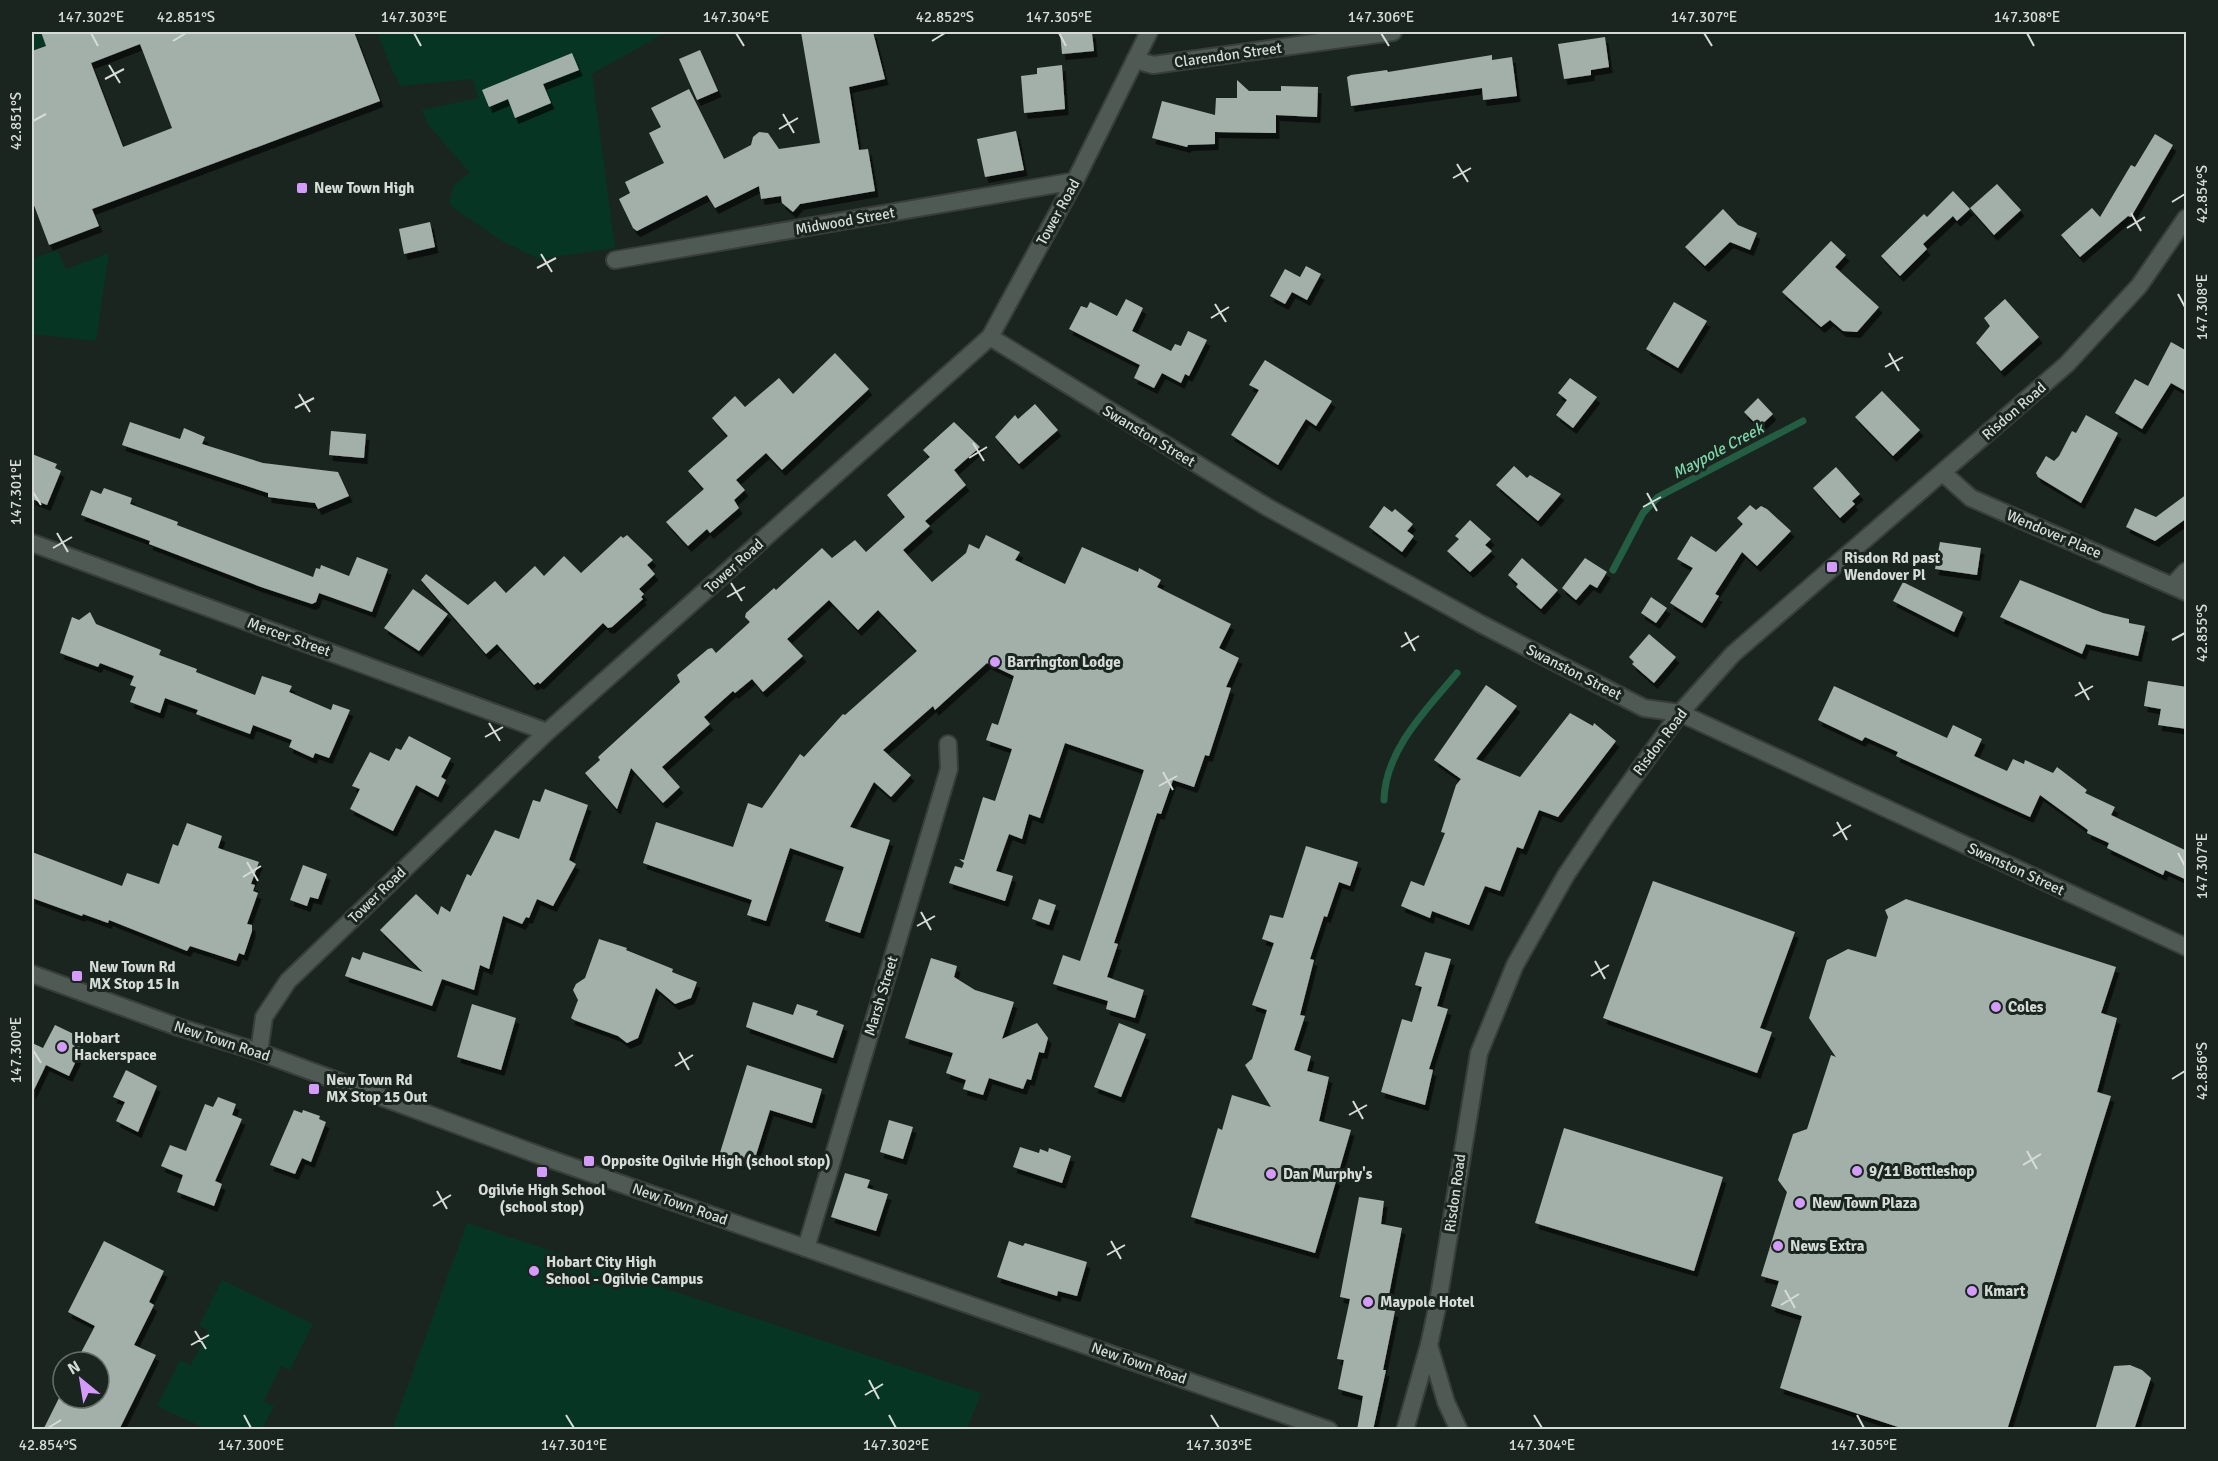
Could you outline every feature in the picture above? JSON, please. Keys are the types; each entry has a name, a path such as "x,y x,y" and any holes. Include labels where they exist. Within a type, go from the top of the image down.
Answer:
{"street":[{"name":"Tower Road","path":"259,1052 264,1017 288,981 547,732 990,338 1006,304 1075,181 1149,32"},
{"name":"Clarendon Street","path":"1135,60 1153,66 1393,32"},
{"name":"Midwood Street","path":"615,260 1075,181"},
{"name":"Risdon Road","path":"1405,1430 1429,1345 1479,1053 1515,965 1566,874 1680,714 1732,654 2067,364 2105,326 2139,286 2187,218"},
{"name":"Swanston Street","path":"990,338 1268,507 1481,624 1644,708 1680,714 2187,947"},
{"name":"Wendover Place","path":"1943,473 1971,498 2180,588 2187,571"},
{"name":"Mercer Street","path":"32,543 547,732"},
{"name":"Marsh Street","path":"807,1248 949,769 948,744"},
{"name":"New Town Road","path":"32,974 178,1027 259,1052 474,1132 1329,1430"},
{"path":"1429,1345 1446,1402 1459,1430"}],"green space":[{"path":"32,32 43,32 46,45 32,51"},
{"path":"377,32 666,32 592,74 615,248 539,259 502,241 455,209 449,203 454,185 470,173 429,126 422,110 478,98 473,79 401,86"},
{"path":"57,250 66,269 109,253 96,341 32,334 32,259"},
{"path":"467,1223 981,1393 967,1429 392,1429"},
{"path":"222,1280 313,1324 290,1370 281,1366 264,1401 274,1406 262,1429 206,1429 157,1406 180,1360 191,1365 208,1330 199,1326"}],"building":[{"path":"41,32 354,32 380,101 92,209 99,226 49,245 32,200 32,51 46,46","holes":["140,44 172,128 123,147 91,63"]},
{"path":"801,32 873,32 885,79 849,87 859,150 868,149 875,191 800,204 793,212 782,203 781,196 761,199 759,186 715,208 707,195 637,231 633,228 619,199 630,193 625,182 664,163 649,133 661,127 651,108 689,89 724,159 751,145 753,137 759,132 768,133 779,149 820,143"},
{"path":"1060,32 1092,32 1094,51 1062,54"},
{"path":"1605,37 1609,67 1591,70 1591,75 1564,79 1558,44"},
{"path":"700,50 718,91 697,100 679,59"},
{"path":"572,53 579,70 543,84 551,103 515,118 508,99 489,107 482,90"},
{"path":"1492,55 1492,60 1512,57 1517,96 1483,100 1482,88 1351,106 1347,77 1351,75 1387,70 1388,72"},
{"path":"1062,65 1065,109 1024,113 1021,76 1037,74 1037,68"},
{"path":"1237,80 1249,91 1281,91 1281,86 1318,87 1317,117 1276,115 1276,133 1215,132 1215,144 1188,145 1187,147 1152,138 1162,101 1215,115 1216,98 1237,98"},
{"path":"1016,131 1024,170 985,177 977,139"},
{"path":"2155,134 2173,145 2131,217 2128,216 2080,257 2061,235 2092,208 2100,217 2131,165 2135,167"},
{"path":"1997,184 2021,210 1994,235 1970,208"},
{"path":"1953,191 1970,209 1957,221 1953,216 1923,244 1927,249 1900,276 1881,256 1924,214 1927,217"},
{"path":"1723,209 1738,225 1757,233 1750,250 1730,242 1705,266 1685,247"},
{"path":"430,222 435,247 404,254 399,229"},
{"path":"1831,241 1846,255 1835,267 1879,307 1857,332 1843,331 1830,320 1821,327 1782,292"},
{"path":"1306,266 1321,274 1307,300 1292,292 1285,304 1270,296 1285,269 1300,277"},
{"path":"1126,299 1143,308 1132,331 1171,351 1175,344 1181,346 1188,331 1207,340 1189,376 1185,374 1181,383 1162,373 1154,388 1134,378 1140,365 1069,329 1081,306 1087,308 1090,302 1117,316"},
{"path":"2005,299 2039,337 2001,371 1976,343 1990,326 1984,318"},
{"path":"1674,302 1707,321 1678,368 1646,349"},
{"path":"2171,342 2187,351 2187,392 2171,383 2142,429 2115,413 2135,379 2148,386"},
{"path":"835,353 869,389 782,470 766,453 736,480 745,490 734,500 739,508 710,533 707,529 688,546 666,522 704,489 688,471 728,436 712,418 735,396 745,407 779,378 793,394"},
{"path":"1265,360 1332,401 1316,426 1306,419 1278,465 1231,435 1259,390 1249,385"},
{"path":"1570,378 1597,397 1573,428 1556,415 1567,400 1558,393"},
{"path":"1882,391 1920,430 1893,456 1855,417"},
{"path":"1758,398 1773,414 1759,427 1744,412"},
{"path":"1035,404 1058,430 1019,464 995,437 1015,415 1018,419"},
{"path":"2086,415 2118,433 2081,503 2038,477 2036,473 2046,456 2054,461 2059,456 2072,431 2076,433"},
{"path":"130,422 180,439 184,428 205,437 202,444 263,463 338,472 349,496 318,509 315,503 268,497 268,493 122,445"},
{"path":"954,422 980,447 954,470 966,485 925,521 930,526 903,550 932,582 966,553 969,544 979,549 986,535 1020,552 1015,560 1065,584 1082,547 1138,572 1139,568 1161,580 1157,587 1231,624 1219,648 1239,658 1226,687 1231,688 1209,756 1205,755 1194,787 1173,780 1161,814 1157,813 1114,943 1118,944 1107,977 1144,990 1135,1018 1106,1009 1108,1001 1053,984 1063,955 1080,961 1144,770 1065,743 1040,818 1029,814 1022,839 1009,834 996,871 1013,876 1005,901 949,883 955,866 962,868 964,863 959,859 964,860 983,797 995,801 1012,749 986,740 992,723 998,725 1014,676 987,663 935,710 933,706 883,750 911,775 891,797 874,782 850,827 890,840 860,933 825,921 844,867 790,848 766,921 747,915 752,900 643,863 656,822 733,847 748,803 762,808 800,754 804,757 843,714 845,715 917,651 878,610 858,630 829,600 787,639 803,656 763,692 752,679 735,693 733,691 704,717 710,724 662,767 680,787 663,803 631,768 617,809 585,773 600,760 598,757 680,682 677,675 708,649 712,648 716,653 750,622 745,617 746,613 774,588 776,590 822,548 832,558 855,540 866,552 905,517 887,495 930,457 923,450"},
{"path":"331,431 366,434 364,458 329,455"},
{"path":"32,454 57,464 55,468 61,471 47,505 32,499"},
{"path":"1514,466 1527,478 1530,475 1561,494 1538,521 1496,485"},
{"path":"1836,467 1860,494 1852,501 1855,504 1840,518 1813,488"},
{"path":"104,488 132,498 130,504 178,522 177,525 313,577 316,568 320,569 321,565 349,576 357,557 388,569 372,612 319,593 316,602 312,604 149,544 150,541 81,515 91,490 101,494"},
{"path":"2187,494 2187,518 2155,541 2126,527 2135,508 2156,517"},
{"path":"1750,505 1756,510 1761,506 1767,509 1791,531 1757,566 1742,552 1715,594 1719,596 1702,623 1670,603 1693,568 1677,559 1691,536 1716,552 1743,524 1737,518"},
{"path":"1384,506 1392,512 1395,509 1413,524 1407,531 1414,536 1402,552 1369,527"},
{"path":"1470,520 1491,539 1485,545 1492,551 1470,572 1447,551 1459,539 1455,536"},
{"path":"627,535 653,560 647,565 655,574 639,589 644,594 641,597 643,599 612,627 608,628 603,623 540,684 538,682 534,685 497,644 486,654 421,580 426,574 468,605 495,581 506,593 535,566 544,576 564,556 581,573 621,536 623,538"},
{"path":"1940,542 1981,548 1977,575 1935,569"},
{"path":"1522,558 1558,590 1541,609 1516,587 1518,584 1508,575"},
{"path":"1585,558 1607,572 1597,588 1590,584 1576,600 1562,588"},
{"path":"2020,580 2103,613 2129,619 2129,623 2145,626 2138,656 2086,644 2082,654 2000,617"},
{"path":"1903,582 1963,612 1954,632 1893,601"},
{"path":"413,589 448,614 419,651 384,628"},
{"path":"1651,597 1667,608 1656,623 1641,613"},
{"path":"90,612 96,624 161,650 159,655 197,669 196,672 255,695 262,676 292,686 289,692 331,710 333,704 350,710 329,758 315,753 313,758 289,747 292,740 253,725 250,734 196,714 198,710 165,698 160,713 130,702 136,687 130,685 134,676 100,663 98,667 60,653 72,617 79,620"},
{"path":"1649,634 1676,657 1654,683 1632,664 1634,662 1629,657"},
{"path":"2148,681 2187,687 2187,729 2158,725 2161,709 2144,706"},
{"path":"1486,685 1517,706 1476,759 1520,777 1570,713 1593,726 1594,723 1616,741 1558,817 1539,810 1523,849 1517,847 1500,891 1485,886 1469,925 1432,911 1430,918 1401,906 1411,881 1424,886 1445,833 1441,832 1456,785 1461,779 1434,760"},
{"path":"1834,686 1947,738 1953,725 1982,739 1974,756 2007,771 2013,759 2024,764 2025,760 2053,773 2057,767 2087,790 2085,793 2115,807 2111,815 2187,851 2187,880 2165,870 2163,875 2107,848 2109,843 2087,833 2088,830 2040,795 2030,817 1896,756 1898,752 1865,737 1862,741 1818,720"},
{"path":"409,736 451,758 441,777 446,780 438,797 416,785 393,831 350,809 360,789 352,786 370,752 389,761 396,748 401,750"},
{"path":"545,789 588,805 569,860 576,864 553,906 537,899 529,918 526,917 522,924 503,916 489,969 480,965 474,990 442,979 432,1006 345,976 352,957 360,960 363,952 423,972 380,930 416,894 438,915 441,906 450,912 467,874 471,876 495,830 519,839 533,800 540,802"},
{"path":"187,823 222,836 218,848 259,862 251,884 255,885 253,891 258,893 247,924 252,925 252,931 244,955 239,953 236,961 190,946 187,951 109,920 108,923 83,914 82,916 32,898 32,852 122,886 127,873 159,884 173,844 178,846"},
{"path":"1306,846 1358,862 1350,886 1339,882 1327,917 1324,916 1310,959 1314,960 1300,1015 1305,1016 1294,1050 1311,1056 1307,1071 1329,1077 1319,1121 1351,1130 1315,1253 1191,1217 1218,1128 1222,1130 1232,1095 1271,1107 1245,1065 1252,1059 1267,1010 1252,1005 1274,943 1262,939 1270,915 1283,918"},
{"path":"303,865 327,874 318,899 310,897 307,906 290,900"},
{"path":"1653,881 1795,932 1760,1028 1772,1032 1757,1073 1603,1018"},
{"path":"1039,899 1056,905 1049,925 1032,919"},
{"path":"1906,899 2116,967 2101,1013 2117,1018 2097,1092 2111,1096 2007,1430 1907,1430 1780,1388 1802,1316 1771,1306 1779,1281 1761,1276 1787,1192 1778,1180 1793,1134 1807,1129 1831,1055 1836,1057 1809,1018 1827,960 1848,949 1876,957 1888,917 1885,910"},
{"path":"599,939 627,948 626,950 673,969 672,972 697,982 691,998 675,1004 656,988 638,1038 627,1043 618,1036 574,1020 571,1018 578,1000 573,990 576,984 585,978"},
{"path":"1425,952 1451,959 1437,1006 1448,1009 1429,1069 1433,1070 1425,1105 1381,1092 1402,1019 1412,1022 1422,987 1415,985"},
{"path":"931,958 957,966 954,977 975,990 1014,1002 1002,1039 1037,1023 1048,1038 1044,1053 1039,1052 1031,1080 1027,1079 1023,1089 989,1078 983,1095 963,1089 966,1080 946,1073 953,1053 905,1038"},
{"path":"753,1002 793,1015 797,1004 818,1011 816,1015 844,1025 833,1058 746,1027"},
{"path":"472,1004 516,1018 501,1070 457,1057"},
{"path":"1119,1023 1146,1034 1121,1097 1094,1087"},
{"name":"Hobart Hackerspace","path":"55,1025 80,1037 76,1045 82,1048 69,1076 46,1065 32,1094 32,1043 43,1048"},
{"path":"747,1065 822,1089 812,1123 770,1110 756,1155 752,1154 748,1165 719,1156"},
{"path":"126,1070 157,1086 138,1132 116,1121 125,1102 113,1097"},
{"path":"218,1097 236,1104 232,1115 242,1119 215,1181 222,1184 214,1206 177,1192 183,1175 161,1166 170,1145 186,1151 205,1104 213,1107"},
{"path":"294,1110 302,1113 303,1110 320,1116 319,1119 326,1122 311,1162 302,1158 295,1174 270,1165"},
{"path":"889,1120 913,1127 903,1159 880,1152"},
{"path":"1564,1128 1723,1177 1694,1271 1535,1223"},
{"path":"1020,1147 1039,1153 1040,1149 1048,1152 1049,1148 1071,1156 1062,1183 1013,1167"},
{"path":"845,1173 870,1180 867,1188 888,1194 876,1231 831,1217"},
{"name":"Maypole Hotel","path":"1359,1197 1384,1201 1381,1224 1402,1228 1386,1310 1395,1311 1383,1370 1386,1370 1373,1430 1357,1430 1363,1396 1338,1389 1344,1360 1337,1359 1350,1299 1340,1297"},
{"path":"104,1241 164,1271 149,1302 154,1305 134,1345 156,1355 119,1430 43,1430 53,1410 111,1410 111,1350 82,1350 95,1326 68,1312"},
{"path":"1009,1241 1023,1246 1025,1243 1087,1262 1077,1296 1058,1291 1057,1296 997,1277"},
{"path":"2130,1365 2142,1370 2151,1378 2134,1430 2095,1430 2114,1366"}],"waterway":[{"name":"Maypole Creek","path":"1613,570 1643,513 1658,497 1803,421"},
{"name":"Maypole Creek","path":"1384,800 1386,782 1400,747 1421,716 1457,673"}],"place":[{"name":"New Town High","path":"302,188"},
{"name":"Risdon Rd past Wendover Pl","path":"1832,567"},
{"name":"Barrington Lodge","path":"995,662"},
{"name":"New Town Rd MX Stop 15 In","path":"77,976"},
{"name":"Coles","path":"1996,1007"},
{"name":"Hobart Hackerspace","path":"62,1047"},
{"name":"New Town Rd MX Stop 15 Out","path":"314,1089"},
{"name":"Opposite Ogilvie High (school stop)","path":"589,1161"},
{"name":"9/11 Bottleshop","path":"1857,1171"},
{"name":"Ogilvie High School (school stop)","path":"542,1172"},
{"name":"Dan Murphy's","path":"1271,1174"},
{"name":"New Town Plaza","path":"1800,1203"},
{"name":"News Extra","path":"1778,1246"},
{"name":"Hobart City High School - Ogilvie Campus","path":"534,1271"},
{"name":"Kmart","path":"1972,1291"},
{"name":"Maypole Hotel","path":"1368,1302"}]}
